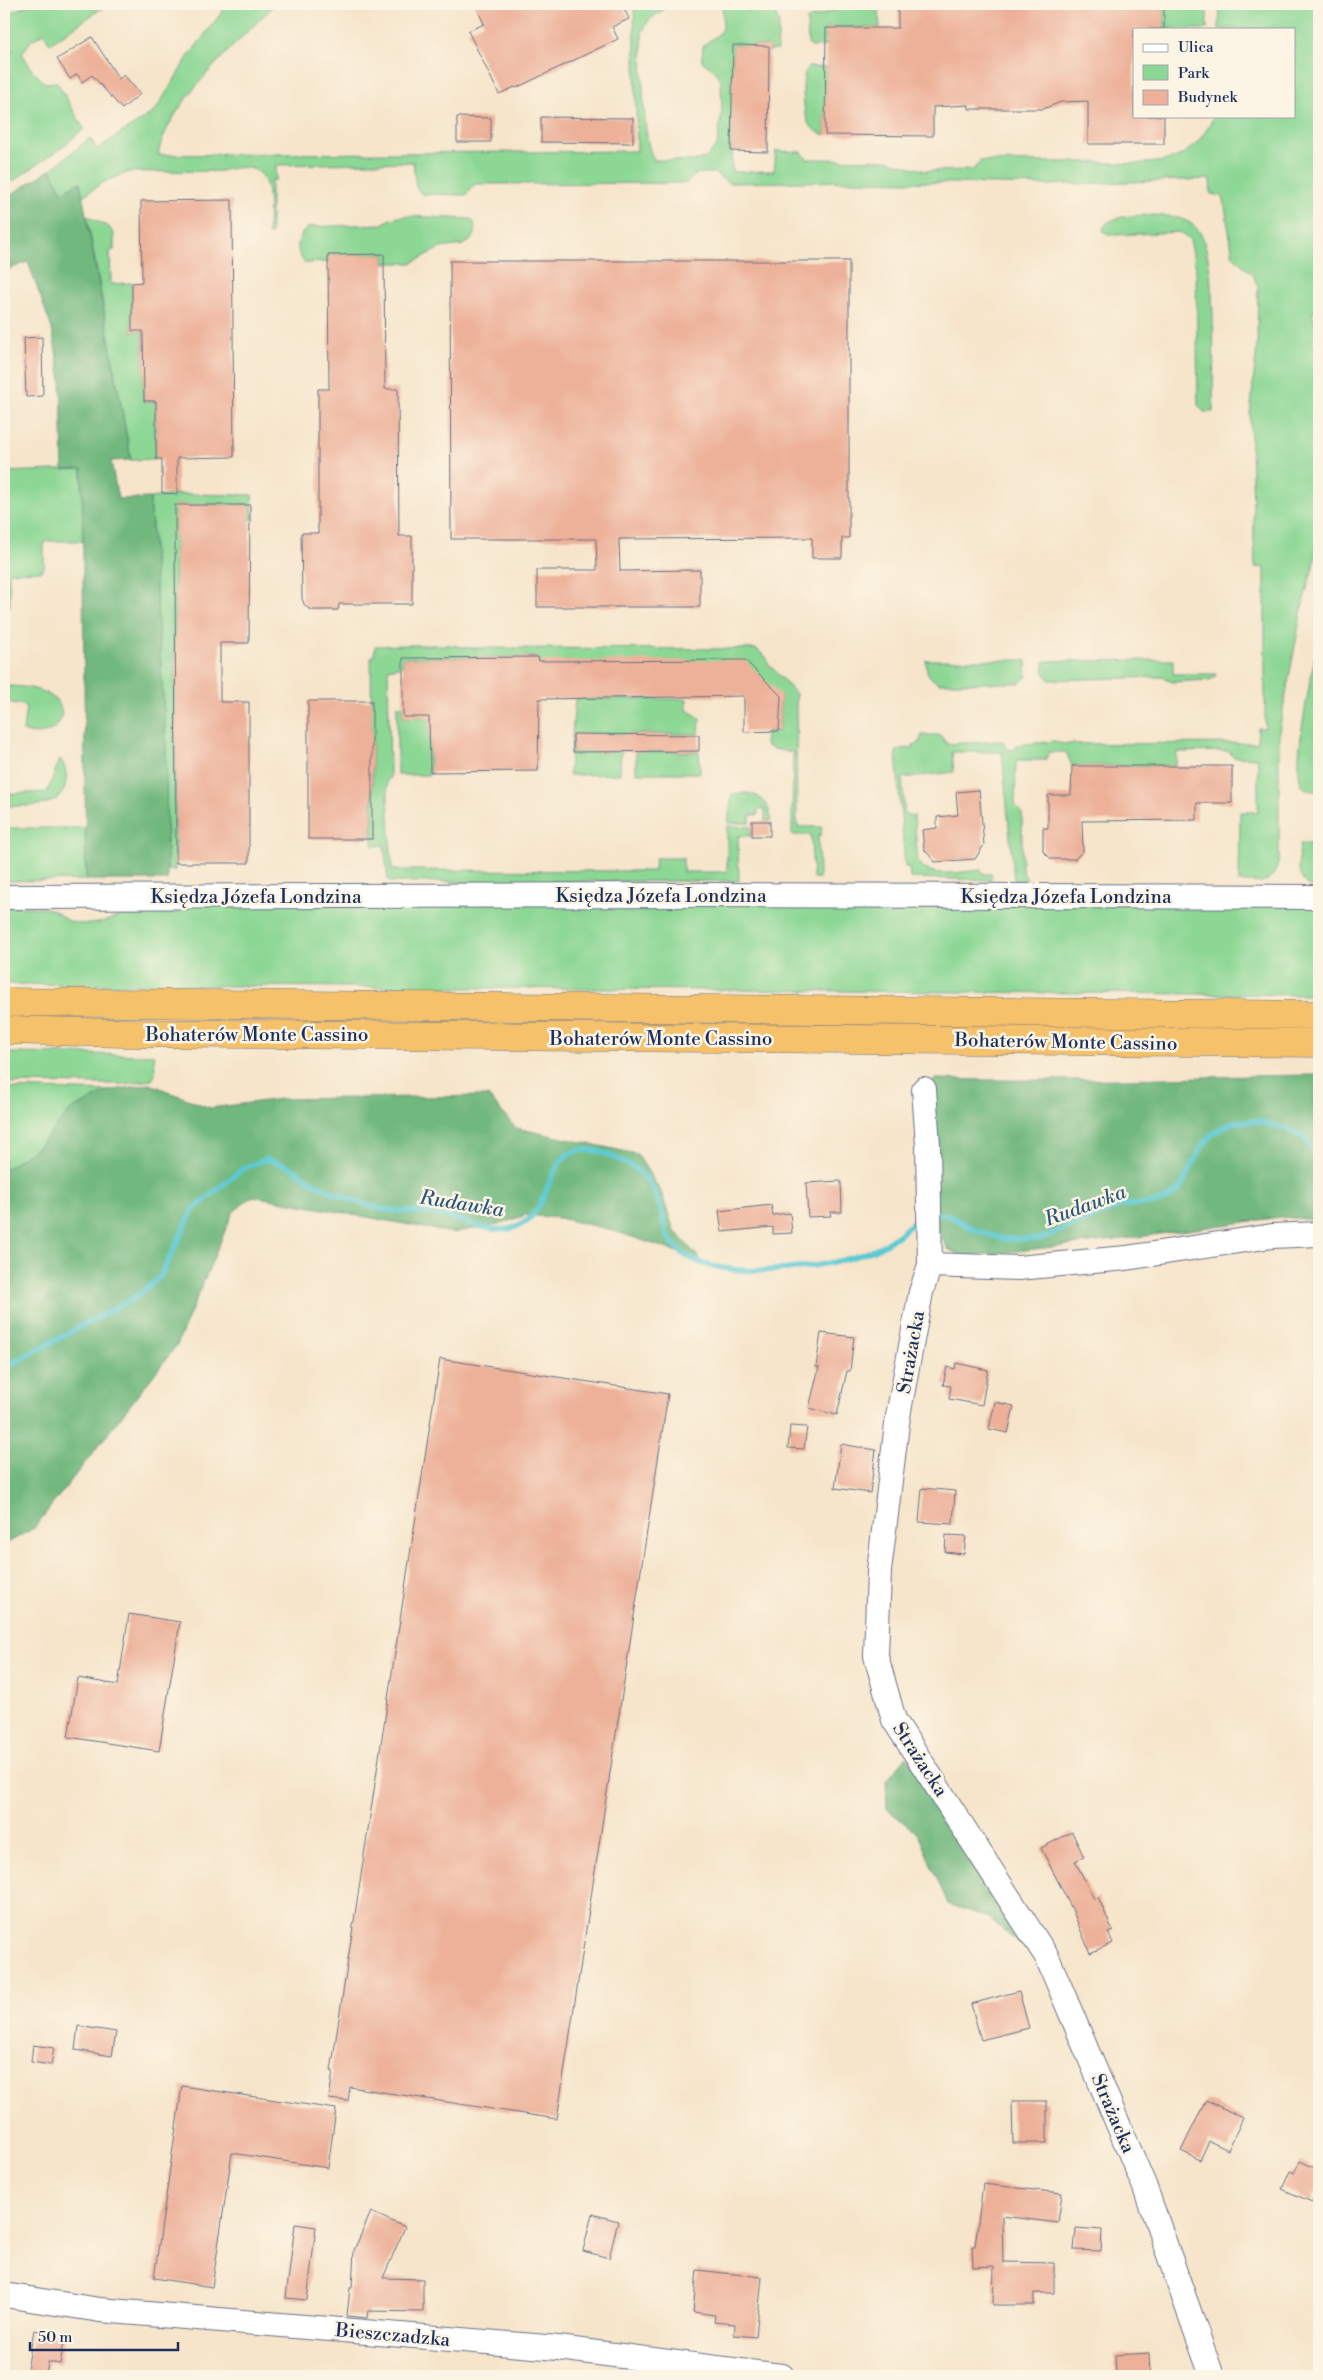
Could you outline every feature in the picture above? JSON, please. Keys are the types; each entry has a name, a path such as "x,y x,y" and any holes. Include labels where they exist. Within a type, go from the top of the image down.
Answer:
{"highway":[{"name":"Bohaterów Monte Cassino","path":"4,1002 1319,1014"},
{"name":"Bohaterów Monte Cassino","path":"4,1030 124,1033 1319,1044"}],"street":[{"name":"Księdza Józefa Londzina","path":"4,897 642,895 1319,897"},
{"name":"Strażacka","path":"924,1089 928,1144 930,1265 921,1292 898,1416 879,1571 876,1656 894,1720 1047,1957 1144,2185 1212,2376"},
{"path":"930,1265 1018,1268 1126,1258 1272,1236 1319,1234"},
{"name":"Bieszczadzka","path":"4,2295 100,2310 558,2348 782,2376"}],"green space":[{"path":"30,4 108,4 50,44 44,33 32,40 22,53 32,70 45,83 57,82 84,129 60,149 4,187 4,56 13,51 4,35 4,15"},
{"path":"228,4 275,4 206,74 189,94 164,135 158,155 637,151 634,4 672,4 650,19 642,32 647,136 654,160 693,161 706,158 717,146 722,110 721,82 715,71 702,61 703,45 720,33 722,29 722,4 743,4 746,11 772,4 779,23 777,50 769,51 769,46 733,45 732,172 774,171 776,151 802,152 807,159 887,160 926,171 973,170 980,161 1136,164 1158,162 1185,153 1204,134 1213,118 1296,118 1296,28 1219,28 1220,4 1319,4 1319,309 1312,313 1319,329 1319,336 1312,340 1319,357 1319,371 1312,374 1319,391 1319,400 1312,403 1319,421 1319,545 1303,603 1279,731 1279,861 1273,875 1265,881 1239,882 1240,812 1258,812 1258,758 1233,757 1229,751 1177,752 1176,766 1072,766 1066,752 1049,752 1046,760 1016,760 1015,805 1022,812 1022,871 1028,880 1014,880 1002,752 952,752 954,772 902,778 905,814 914,816 918,862 923,868 938,873 981,870 985,874 991,874 992,877 990,880 910,878 909,867 905,867 896,752 899,749 913,748 913,745 919,743 922,735 940,735 947,744 1003,741 1007,750 1016,749 1016,745 1056,741 1062,744 1257,743 1258,728 1265,728 1265,568 1255,567 1250,415 1257,346 1258,287 1253,275 1233,256 1224,200 1222,196 1211,194 1210,179 1047,185 861,181 729,183 714,173 698,173 686,183 475,184 466,195 422,194 416,187 413,162 276,165 276,180 271,180 271,235 268,235 269,207 266,183 260,174 252,169 129,172 104,182 83,196 80,182 62,192 51,169 90,138 97,149 155,111 190,54"},
{"path":"856,4 876,8 879,15 880,28 826,28 826,46 812,47 808,44 807,19"},
{"path":"1164,4 1203,4 1207,11 1207,28 1164,28"},
{"path":"808,67 826,67 825,135 812,128 807,119 803,86"},
{"path":"51,169 62,192 80,182 131,460 111,461 118,499 150,498 166,742 167,880 86,880 82,469 63,470 61,380 52,329 28,262 4,271 4,199"},
{"path":"1152,215 1182,219 1188,222 1198,230 1204,243 1212,288 1214,345 1213,412 1204,412 1198,405 1196,268 1190,240 1180,232 1112,235 1104,232 1103,228 1112,220"},
{"path":"87,216 109,227 114,234 114,250 110,251 111,284 132,283 132,331 143,331 144,401 156,401 156,459 131,460"},
{"path":"405,216 471,219 474,223 475,234 470,241 463,245 440,248 412,263 384,263 384,254 328,255 328,262 305,263 299,254 299,239 309,227 382,224 390,219"},
{"path":"82,469 83,541 48,541 44,544 44,567 41,571 9,572 10,606 4,607 4,472"},
{"path":"180,494 252,495 253,519 249,520 249,505 175,505 175,870 167,870 166,742 150,498"},
{"path":"1319,635 1319,791 1312,791 1302,785 1299,774 1299,757"},
{"path":"450,645 468,648 756,649 767,658 767,662 796,694 797,827 822,827 821,835 818,835 819,878 813,878 811,835 792,835 793,752 773,749 765,745 766,732 779,731 781,696 539,661 538,657 403,658 403,666 388,669 390,778 387,780 392,870 654,871 655,858 683,858 683,872 726,872 727,826 751,827 751,836 738,836 739,881 392,882 388,880 384,845 373,846 371,657 374,656 375,646"},
{"path":"926,660 1026,660 1027,677 1019,683 939,683 928,674"},
{"path":"1173,660 1173,674 1216,674 1214,678 1209,680 1172,682 1163,677 1049,680 1043,670 1045,661"},
{"path":"4,686 25,687 46,693 56,700 61,708 59,723 53,729 44,733 34,734 23,731 26,706 4,701"},
{"path":"575,699 687,699 687,710 700,718 699,734 573,734 573,752 621,751 620,774 569,775"},
{"path":"403,705 403,717 430,717 429,775 399,775 397,773 397,706"},
{"path":"636,751 699,752 700,772 636,773"},
{"path":"60,759 66,772 66,781 64,791 58,797 51,802 32,806 4,806 4,794 47,792"},
{"path":"748,793 757,796 764,802 769,810 771,820 765,821 765,809 758,809 758,815 750,815 750,823 728,823 732,794"},
{"path":"4,828 85,828 86,880 4,881"},
{"path":"1300,844 1319,844 1319,887 1307,885 1303,881 1299,871"},
{"path":"171,903 1319,904 1319,995 4,984 4,907 48,909 67,920 88,924 116,917 123,914 124,910"},
{"path":"4,1053 154,1055 155,1074 152,1080 123,1084 4,1083"},
{"path":"1319,1075 1319,1220 1280,1217 1124,1239 964,1257 948,1249 937,1229 930,1085 935,1079 1079,1080"},
{"path":"150,1084 210,1108 281,1099 488,1096 516,1128 637,1154 661,1192 674,1230 701,1260 608,1229 559,1218 526,1215 503,1223 453,1233 253,1196 233,1212 177,1345 34,1528 4,1545 4,1170 38,1147 71,1110 108,1091"},
{"path":"4,1088 108,1091 71,1110 38,1147 4,1170"},
{"path":"907,1756 1040,1961 989,1918 948,1904 918,1834 887,1809 886,1781"}],"building":[{"path":"475,4 622,4 629,19 612,27 618,39 516,88 499,94 468,31 484,24"},
{"path":"898,4 1164,4 1164,28 1133,28 1133,118 1164,118 1164,144 1088,144 1088,101 1061,102 1043,109 969,109 969,105 933,107 933,136 825,135 826,28 898,28"},
{"path":"92,37 119,79 124,75 140,94 122,109 92,75 82,82 77,74 70,79 57,59"},
{"path":"733,45 769,46 768,152 731,151"},
{"path":"457,117 491,118 491,142 457,142"},
{"path":"541,117 633,118 633,143 541,142"},
{"path":"232,200 234,457 177,458 177,494 162,493 162,459 156,459 156,401 144,401 143,331 132,331 132,283 142,282 141,201"},
{"path":"384,254 385,389 398,389 399,536 412,536 412,604 339,604 338,610 311,610 305,606 302,599 301,533 318,533 318,389 329,389 328,255"},
{"path":"450,261 849,261 849,538 842,538 842,558 812,558 812,538 619,539 620,571 700,570 700,607 537,607 537,570 597,570 596,539 451,539"},
{"path":"42,337 43,396 26,397 24,338"},
{"path":"175,505 250,505 249,643 220,643 220,702 249,702 249,863 176,863"},
{"path":"538,657 539,661 745,660 781,696 779,731 744,732 744,696 539,699 538,771 430,772 429,717 403,717 403,658"},
{"path":"308,701 372,701 372,839 308,839"},
{"path":"573,734 699,735 699,751 573,752"},
{"path":"1072,766 1232,766 1232,803 1197,803 1197,820 1082,821 1083,851 1075,859 1051,859 1043,851 1043,828 1048,828 1048,795 1071,795"},
{"path":"979,790 984,845 975,859 935,862 924,849 922,830 937,828 937,817 958,815 956,792"},
{"path":"752,821 770,821 770,836 752,836"},
{"path":"841,1181 842,1212 830,1212 831,1216 808,1217 806,1183"},
{"path":"771,1205 773,1215 790,1213 792,1233 773,1234 773,1227 722,1232 719,1211"},
{"path":"821,1333 854,1337 850,1371 847,1371 837,1415 809,1408 819,1367 816,1367"},
{"path":"440,1359 668,1394 557,2119 350,2087 348,2101 329,2099 333,2071 331,2071"},
{"path":"956,1363 988,1370 982,1405 949,1399 951,1386 943,1385 947,1367 955,1369"},
{"path":"995,1402 1014,1406 1008,1433 989,1429"},
{"path":"790,1426 807,1427 804,1449 788,1448"},
{"path":"841,1444 876,1450 870,1493 835,1488"},
{"path":"922,1488 955,1491 953,1524 919,1522"},
{"path":"946,1535 966,1536 964,1554 945,1552"},
{"path":"129,1614 180,1622 159,1751 68,1737 78,1678 118,1685"},
{"path":"1072,1832 1084,1857 1075,1861 1094,1899 1098,1897 1113,1931 1108,1933 1113,1943 1090,1953 1072,1909 1041,1848"},
{"path":"1019,1991 1029,2028 981,2040 971,2004"},
{"path":"78,2026 116,2032 112,2056 75,2050"},
{"path":"33,2045 54,2048 51,2065 31,2062"},
{"path":"182,2086 336,2109 328,2168 232,2153 212,2287 154,2278"},
{"path":"1206,2100 1243,2118 1228,2150 1209,2141 1200,2160 1181,2151"},
{"path":"1012,2101 1047,2101 1047,2143 1013,2143"},
{"path":"1300,2161 1319,2170 1319,2186 1312,2202 1282,2189 1290,2171 1294,2173"},
{"path":"983,2184 1062,2193 1058,2223 1002,2216 1003,2262 1054,2263 1054,2293 1034,2293 1034,2305 993,2305 994,2266 973,2267 972,2246 975,2246"},
{"path":"371,2212 405,2227 383,2278 423,2279 423,2312 368,2311 367,2318 347,2316 350,2288 352,2288 354,2250"},
{"path":"592,2214 618,2221 609,2258 583,2251"},
{"path":"295,2224 316,2227 307,2300 286,2298"},
{"path":"1076,2228 1102,2230 1101,2251 1074,2250"},
{"path":"697,2270 762,2277 756,2337 734,2335 735,2324 714,2322 715,2315 693,2312"},
{"path":"34,2330 65,2336 60,2364 48,2362 46,2376 26,2376"},
{"path":"1149,2353 1150,2376 1116,2376 1115,2355"}],"waterway":[{"name":"Rudawka","path":"936,1214 948,1215 975,1230 1003,1239 1040,1239 1123,1205 1149,1204 1166,1200 1180,1189 1201,1148 1212,1134 1233,1122 1256,1121 1288,1129 1303,1137 1319,1157"},
{"name":"Rudawka","path":"4,1371 9,1365 134,1298 160,1277 193,1210 242,1169 266,1159 286,1165 314,1183 335,1193 377,1208 432,1213 491,1229 502,1230 524,1223 533,1215 563,1159 571,1153 583,1150 596,1151 609,1155 639,1171 654,1190 666,1233 678,1249 695,1260 717,1267 743,1270 800,1268 852,1258 885,1244 923,1215"}]}
